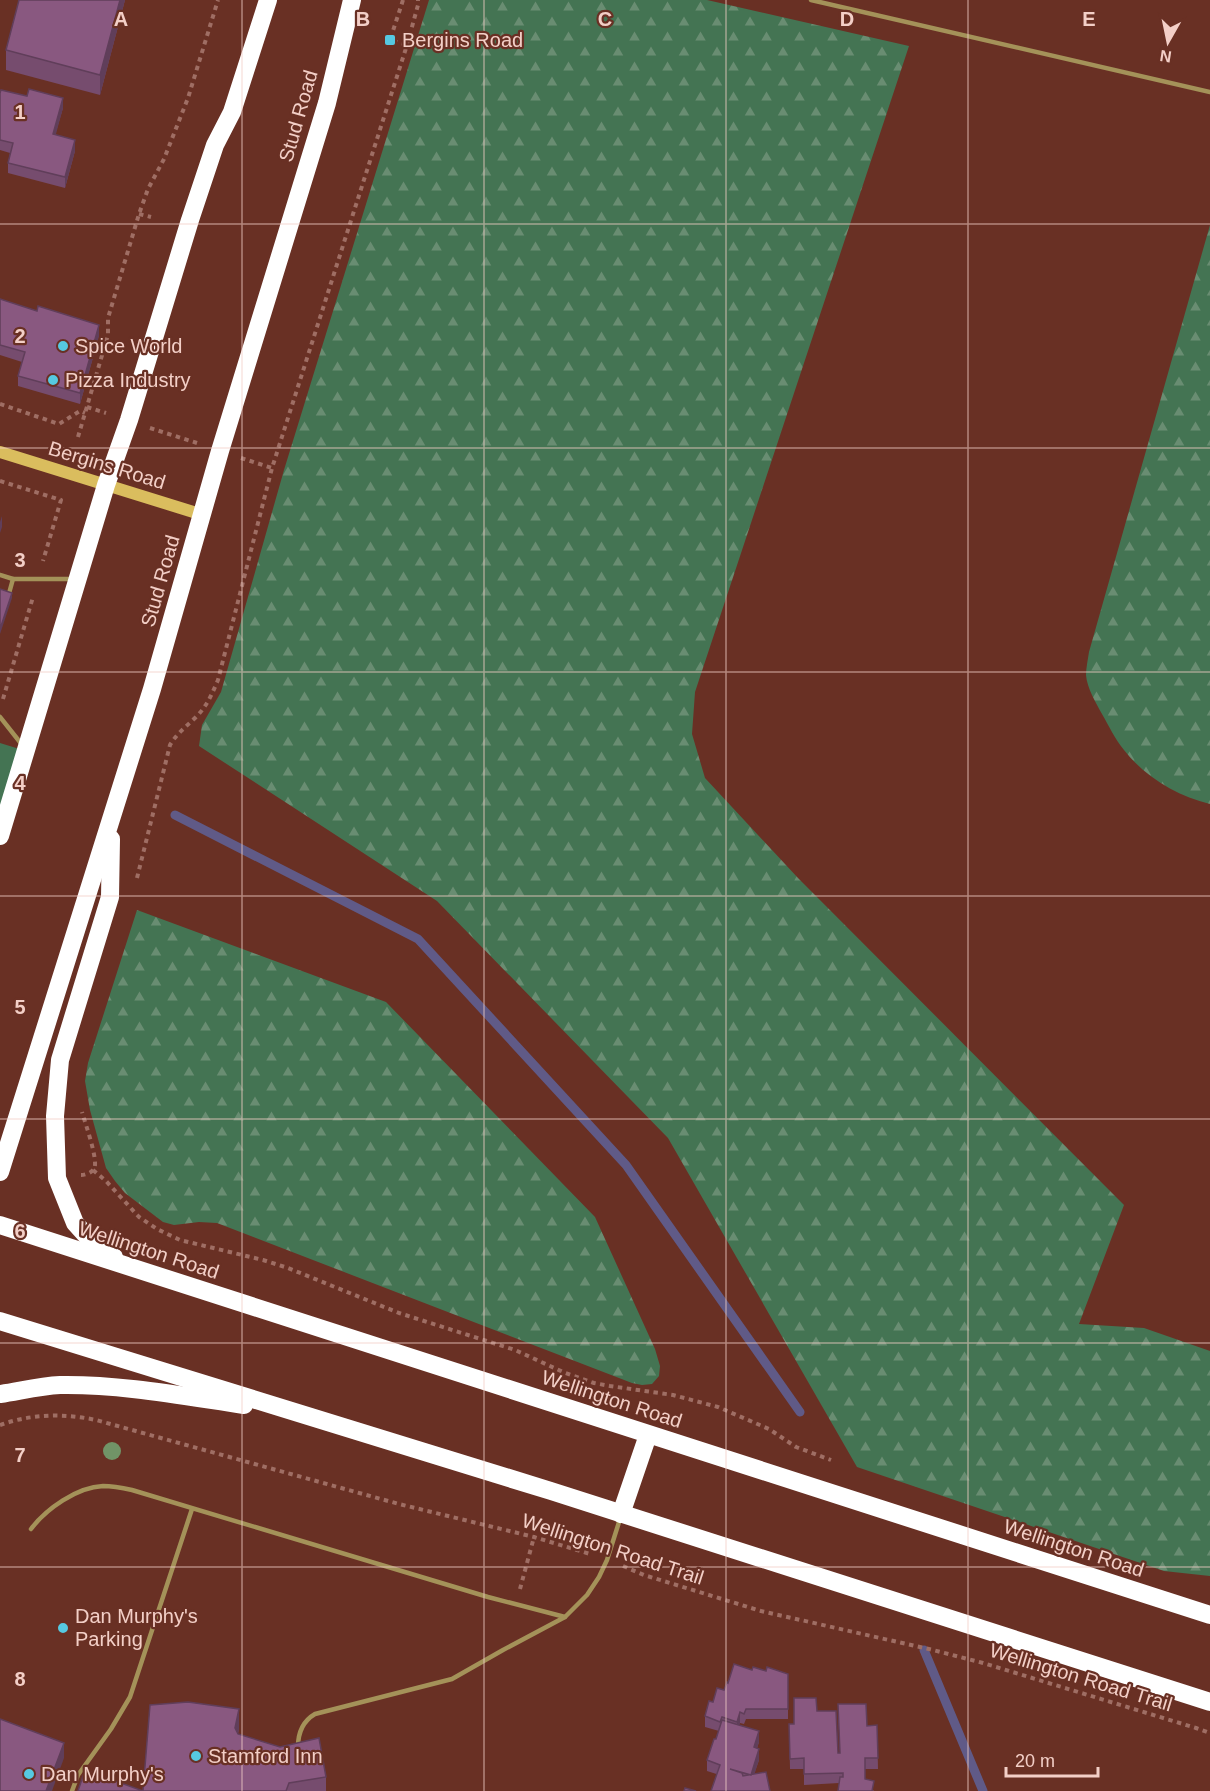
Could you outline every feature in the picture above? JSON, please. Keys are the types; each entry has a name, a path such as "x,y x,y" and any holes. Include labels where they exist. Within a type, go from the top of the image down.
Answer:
{"highway":[{"path":"0,836 106,485 129,420 215,145 232,112 268,0"},
{"name":"Stud Road","path":"0,1172 152,689 220,451 327,103 352,0"},
{"path":"112,817 110,897 60,1060 55,1116 57,1178 75,1223 93,1243 133,1269"},
{"name":"Wellington Road","path":"0,1225 1210,1615"},
{"path":"0,1321 621,1514 1210,1702"},
{"path":"0,1394 58,1385 92,1386 146,1391 305,1415"},
{"path":"621,1514 648,1435"}],"main road":[{"name":"Bergins Road","path":"0,452 203,515"}],"lane":[{"path":"811,0 1210,92"},
{"path":"0,575 13,579 78,579"},
{"path":"7,600 13,579"},
{"path":"0,717 26,751"},
{"path":"31,1529 40,1517 62,1501 91,1488 104,1486 132,1490 565,1617"},
{"path":"72,1791 78,1775 111,1729 130,1697 192,1509"},
{"path":"298,1757 300,1732 310,1717 315,1714 452,1679 565,1617 587,1595 598,1577 607,1560 621,1514"}],"path":[{"path":"78,437 108,334 108,318 139,214 188,98 219,0"},
{"path":"403,0 390,40 407,45"},
{"path":"211,698 218,680 272,468 407,45 418,0"},
{"path":"139,214 151,217"},
{"path":"0,404 58,424 80,411 85,413"},
{"path":"87,407 272,468"},
{"path":"0,481 62,500 10,681 0,706"},
{"path":"93,1170 140,1216 157,1229 180,1240 288,1268 399,1313 514,1350 594,1383 673,1395 718,1407 769,1429 796,1447 831,1460"},
{"name":"Wellington Road Trail","path":"2,1424 24,1418 53,1415 96,1420 399,1504 534,1537 607,1560 644,1575 761,1611 983,1663 1210,1733"},
{"path":"516,1604 534,1537"}],"green space":[{"path":"429,0 707,0 909,46 695,692 692,734 705,778 798,878 1124,1205 1079,1324 1144,1328 1210,1351 1210,1576 1164,1571 857,1467 668,1138 437,901 199,746 202,725 221,692 284,470"},
{"path":"1210,225 1210,804 1174,791 1152,777 1132,760 1097,705 1086,675 1089,652"},
{"path":"0,743 26,751 0,836"},
{"path":"137,910 386,1002 595,1217 655,1349 660,1366 659,1376 652,1384 632,1383 217,1223 199,1222 174,1225 163,1222 125,1193 106,1168 90,1110 85,1081 88,1063"}],"building":[{"path":"19,0 120,0 100,75 6,50"},
{"path":"29,89 63,98 53,134 75,140 65,177 8,163 13,143 0,140 0,93 1,90 27,96"},
{"path":"0,299 37,311 38,306 99,325 80,393 18,376 25,352 0,345"},
{"path":"0,589 12,593 0,629"},
{"path":"734,1664 752,1670 753,1667 766,1671 767,1667 788,1674 788,1709 746,1709 744,1714 740,1712 737,1722 722,1717 720,1722 705,1716 709,1701 713,1702 717,1688 724,1690 728,1683"},
{"path":"794,1698 816,1698 817,1711 836,1711 838,1753 840,1753 838,1704 866,1704 867,1726 877,1725 878,1758 865,1758 865,1779 874,1781 872,1791 838,1791 840,1777 843,1777 843,1773 804,1774 804,1758 790,1759 789,1724 794,1724"},
{"name":"Stamford Inn","path":"188,1702 239,1709 235,1728 238,1734 280,1747 319,1738 326,1777 289,1783 286,1791 143,1791 150,1705"},
{"name":"Dan Murphy's","path":"0,1719 64,1743 46,1791 0,1791"},
{"path":"722,1720 759,1731 754,1747 759,1749 751,1775 766,1772 770,1791 711,1791 720,1765 707,1760"},
{"path":"85,1770 143,1791 78,1791"}],"waterway":[{"path":"175,815 418,939 626,1165 800,1412"},
{"path":"924,1650 983,1791"}],"place":[{"name":"Bergins Road","path":"390,40"},
{"name":"Spice World","path":"63,346"},
{"name":"Pizza Industry","path":"53,380"},
{"name":"Dan Murphy's Parking","path":"63,1628"},
{"name":"Stamford Inn","path":"196,1756"},
{"name":"Dan Murphy's","path":"29,1774"}]}
